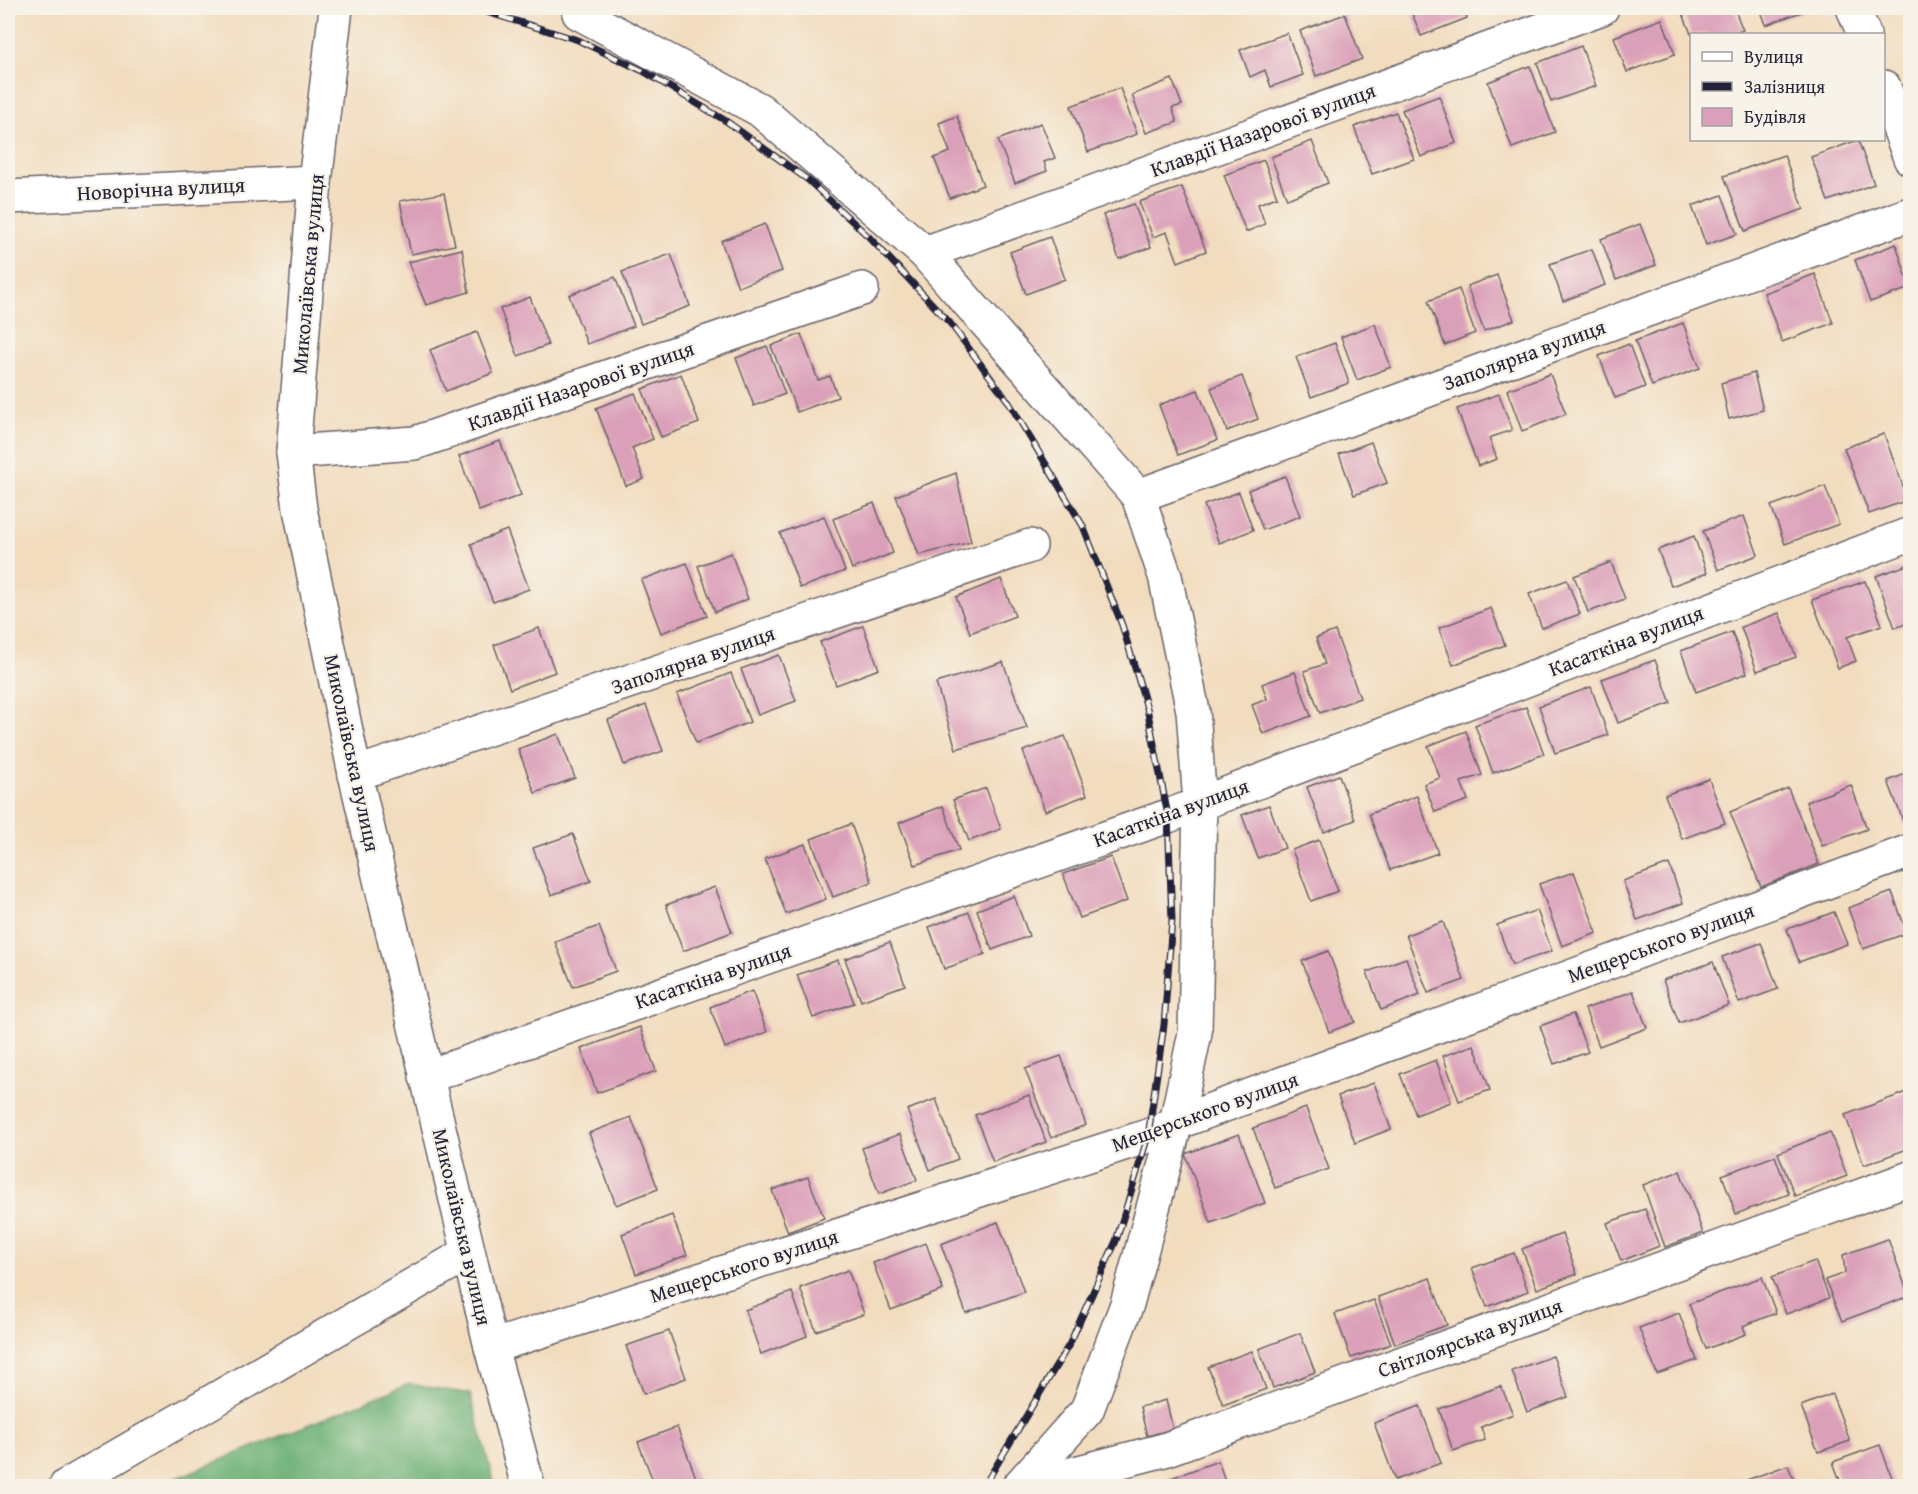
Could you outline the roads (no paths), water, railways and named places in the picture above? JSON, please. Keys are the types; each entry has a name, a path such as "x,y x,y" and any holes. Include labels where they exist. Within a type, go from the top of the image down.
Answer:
{"street":[{"name":"Миколаївська вулиця","path":"336,8 315,182 293,452 300,509 355,774 468,1254 528,1486"},
{"name":"Клавдії Назарової вулиця","path":"925,253 1602,8"},
{"path":"1853,8 1864,33"},
{"path":"579,9 760,110 925,253 1138,496 1164,576 1193,711 1200,802 1195,1033 1176,1123 1127,1304 1087,1410 1019,1486"},
{"path":"1885,90 1911,158"},
{"name":"Новорічна вулиця","path":"8,197 315,182"},
{"name":"Заполярна вулиця","path":"1138,496 1911,214"},
{"name":"Клавдії Назарової вулиця","path":"293,452 415,443 862,289"},
{"name":"Касаткіна вулиця","path":"426,1077 1168,816 1911,534"},
{"name":"Заполярна вулиця","path":"355,774 1030,546"},
{"name":"Мещерського вулиця","path":"491,1347 1136,1140 1176,1123 1911,851"},
{"name":"Світлоярська вулиця","path":"1025,1486 1164,1449 1911,1178"},
{"path":"66,1486 468,1254"}],"railway":[{"path":"473,8 578,40 643,71 726,121 808,180 869,237 950,323 1008,401 1083,526 1122,625 1147,708 1168,816 1172,920 1164,1025 1148,1136 1116,1241 1070,1343 984,1486"}]}
